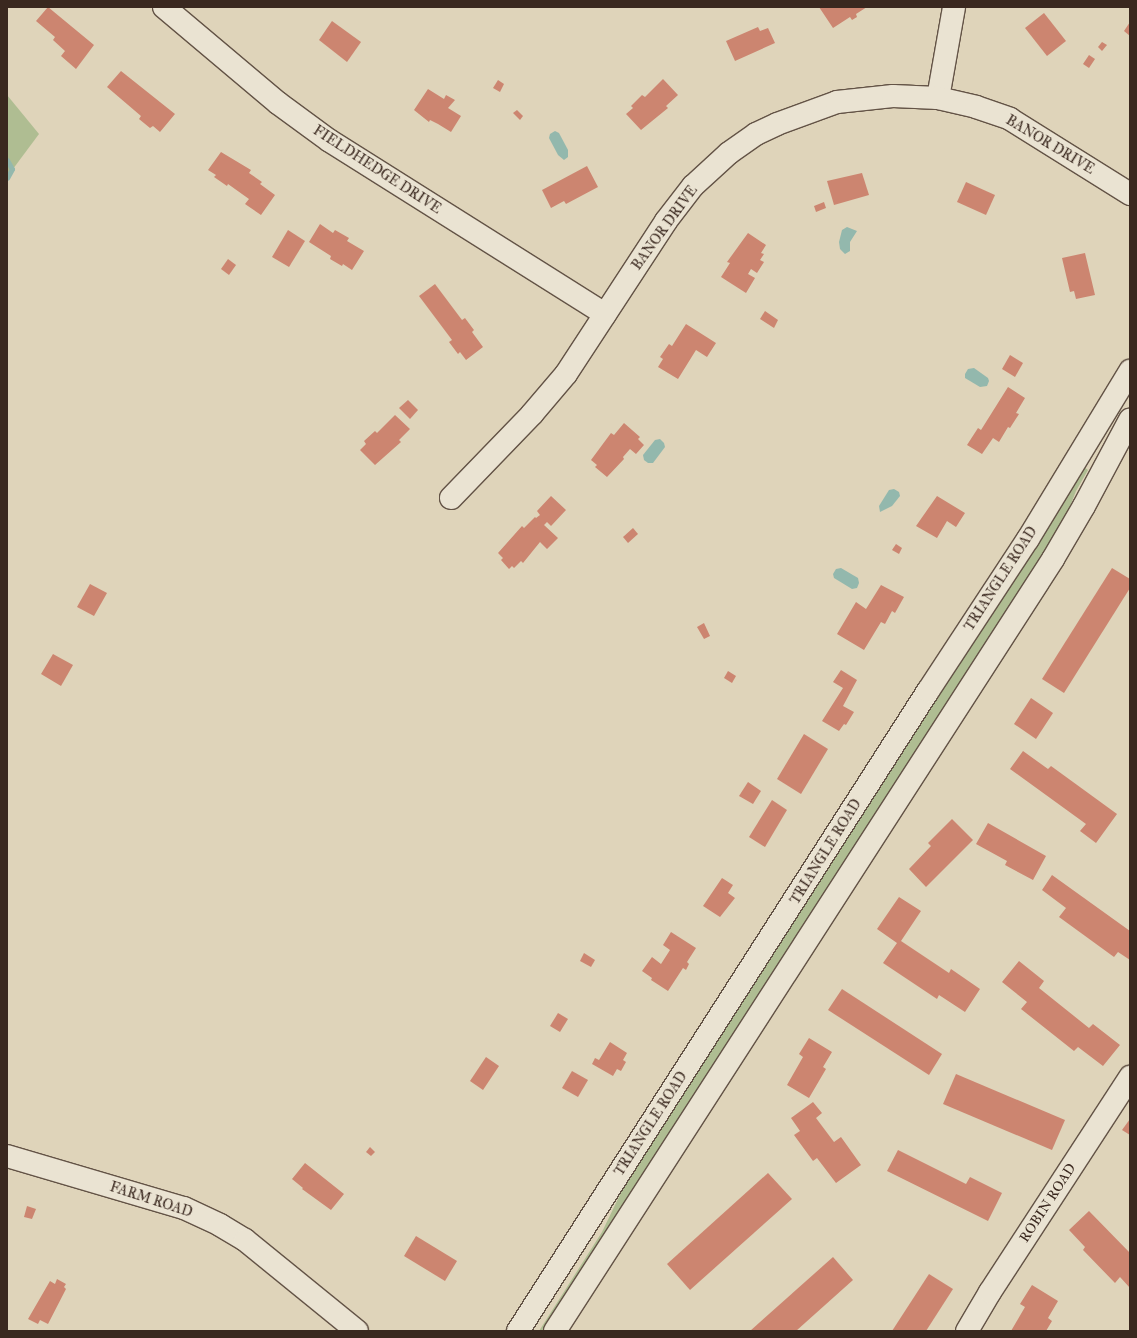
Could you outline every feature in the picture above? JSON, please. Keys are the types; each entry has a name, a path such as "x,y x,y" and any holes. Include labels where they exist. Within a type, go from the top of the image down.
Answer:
{"street":[{"name":"FIELDHEDGE DRIVE","path":"164,7 278,102 330,141 605,314"},
{"path":"938,98 954,7"},
{"name":"BANOR DRIVE","path":"450,498 532,414 566,374 666,221 693,186 729,154 756,134 777,124 837,102 893,96 938,98 976,106 1010,119 1130,194"},
{"name":"TRIANGLE ROAD","path":"518,1331 928,691 1028,539 1130,371"},
{"path":"555,1331 1053,559 1084,506 1130,420"},
{"name":"ROBIN ROAD","path":"967,1331 995,1285 1130,1077"},
{"name":"FARM ROAD","path":"7,1156 184,1208 220,1225 245,1240 357,1331"}],"green space":[{"path":"7,95 39,134 7,177"},
{"path":"1084,467 1088,470 1076,491 1061,530 544,1331 539,1331 602,1232 629,1176"}],"water":[{"path":"555,131 559,133 568,150 568,157 564,160 558,155 549,138 550,134"},
{"path":"847,227 857,231 850,242 850,251 845,254 840,249 839,242 842,230"},
{"path":"974,368 988,378 989,381 987,386 980,387 965,378 965,374 968,369"},
{"path":"660,439 664,443 665,447 653,463 648,463 644,460 643,455 655,440"},
{"path":"894,489 899,492 900,496 892,506 880,512 879,506 889,490"},
{"path":"841,568 858,578 859,583 857,588 852,589 834,578 833,574 836,569"}],"building":[{"path":"48,7 94,45 76,69 61,56 65,51 53,40 55,37 36,21"},
{"path":"819,7 867,7 856,14 857,17 852,20 850,17 833,28"},
{"path":"1044,13 1066,41 1047,56 1025,28"},
{"path":"332,21 361,42 347,62 319,40"},
{"path":"1130,22 1130,36 1124,31"},
{"path":"758,27 760,31 768,28 775,43 735,61 726,41"},
{"path":"1102,42 1107,45 1102,51 1098,47"},
{"path":"1089,55 1095,59 1089,68 1083,64"},
{"path":"121,71 175,114 160,132 153,126 150,128 139,119 141,116 107,87"},
{"path":"663,79 678,95 666,106 668,108 641,130 626,114 633,108 631,106 642,95 645,97"},
{"path":"498,80 504,84 500,92 493,88"},
{"path":"428,89 444,99 446,95 455,100 448,108 461,116 451,132 430,120 429,122 414,110"},
{"path":"517,110 523,116 520,120 513,113"},
{"path":"221,152 251,170 249,173 262,182 260,184 275,195 261,215 245,204 249,199 228,184 227,186 214,177 216,175 208,170"},
{"path":"587,166 598,187 566,204 564,201 551,208 542,190"},
{"path":"862,173 869,195 834,205 827,181"},
{"path":"966,182 995,195 986,215 957,202"},
{"path":"824,202 826,208 816,212 814,206"},
{"path":"320,224 333,233 335,230 349,238 347,241 364,251 352,270 343,264 342,266 330,259 331,256 309,242"},
{"path":"288,230 305,241 289,267 272,257"},
{"path":"748,233 766,245 761,253 764,254 760,260 764,262 757,273 751,269 748,274 755,278 746,293 721,277 730,263 727,262"},
{"path":"1085,253 1095,295 1076,299 1074,291 1070,292 1062,258"},
{"path":"228,259 236,265 229,275 221,269"},
{"path":"435,284 462,320 465,318 474,330 472,332 483,347 466,360 460,352 458,354 449,342 452,340 419,296"},
{"path":"765,311 778,320 774,328 760,319"},
{"path":"686,324 716,343 707,357 696,350 678,379 658,367 663,359 660,357 669,344 672,346"},
{"path":"1010,355 1023,363 1015,377 1002,369"},
{"path":"1008,387 1025,398 1016,413 1019,414 1010,428 1008,427 999,442 993,438 982,454 967,445 978,428 981,430"},
{"path":"408,400 418,410 410,419 399,408"},
{"path":"395,415 410,429 399,440 401,442 375,465 360,450 366,444 364,441 375,431 377,433"},
{"path":"624,423 640,437 638,439 644,445 636,454 630,449 623,457 624,459 607,477 595,467 597,465 591,460 611,433 614,435"},
{"path":"551,496 566,510 551,526 547,522 544,525 558,538 547,549 540,542 523,563 521,561 514,568 512,566 509,569 501,560 503,558 498,553 522,526 524,528 535,517 536,518 540,515 537,511"},
{"path":"937,496 965,513 956,527 947,521 937,538 916,526"},
{"path":"633,528 638,534 628,543 623,537"},
{"path":"896,544 902,548 899,554 892,550"},
{"path":"1112,568 1130,579 1130,588 1064,693 1042,679"},
{"path":"90,584 107,593 94,616 77,607"},
{"path":"881,585 904,597 895,613 892,611 885,624 881,622 864,650 837,634 856,602 866,609"},
{"path":"704,623 710,636 704,639 697,627"},
{"path":"53,654 73,665 61,686 41,674"},
{"path":"841,670 857,680 843,706 854,712 846,725 844,724 839,731 822,721 843,688 833,682"},
{"path":"728,671 736,676 732,683 724,678"},
{"path":"1031,698 1053,713 1036,739 1014,724"},
{"path":"804,734 828,749 801,794 777,779"},
{"path":"1023,751 1048,769 1051,766 1117,814 1096,843 1080,831 1086,824 1010,769"},
{"path":"748,782 761,791 753,804 739,796"},
{"path":"772,800 787,810 765,847 749,837"},
{"path":"952,819 973,840 926,887 909,869 931,846 928,843"},
{"path":"988,823 1046,856 1033,880 1005,865 1007,861 976,844"},
{"path":"1052,875 1130,931 1130,960 1118,952 1114,957 1059,917 1066,908 1042,890"},
{"path":"722,878 733,885 728,893 735,898 720,917 703,906"},
{"path":"899,897 921,911 901,941 949,973 951,969 980,989 965,1012 939,995 937,999 883,963 897,943 877,929"},
{"path":"671,932 696,948 687,962 689,964 686,970 683,968 668,991 651,980 652,978 642,971 652,957 661,964 670,950 663,945"},
{"path":"584,953 595,960 591,967 580,961"},
{"path":"1019,961 1044,981 1039,988 1089,1028 1093,1024 1120,1045 1103,1066 1078,1047 1074,1051 1021,1009 1027,1002 1002,982"},
{"path":"842,989 942,1054 929,1075 828,1010"},
{"path":"558,1013 568,1019 560,1032 550,1026"},
{"path":"809,1038 832,1052 823,1067 826,1069 809,1098 787,1085 803,1057 799,1054"},
{"path":"610,1042 627,1053 623,1060 626,1062 621,1071 617,1069 613,1076 592,1064 595,1058 599,1060"},
{"path":"486,1057 499,1066 483,1090 470,1081"},
{"path":"572,1071 588,1080 578,1097 562,1088"},
{"path":"956,1074 1065,1120 1052,1150 943,1104"},
{"path":"813,1102 822,1113 816,1118 834,1142 841,1137 861,1165 836,1183 817,1158 813,1161 794,1135 800,1131 791,1118"},
{"path":"1130,1119 1130,1135 1122,1130"},
{"path":"370,1147 375,1152 371,1156 366,1152"},
{"path":"898,1150 966,1184 970,1177 1002,1193 988,1221 887,1171"},
{"path":"305,1163 344,1194 331,1210 302,1189 303,1188 292,1179"},
{"path":"768,1173 792,1199 690,1290 667,1264"},
{"path":"27,1206 36,1209 32,1219 24,1217"},
{"path":"1089,1211 1130,1253 1130,1288 1120,1277 1115,1283 1083,1250 1085,1247 1069,1230"},
{"path":"416,1236 457,1261 445,1281 404,1256"},
{"path":"833,1257 853,1280 796,1331 750,1331"},
{"path":"929,1274 953,1289 926,1331 892,1331"},
{"path":"57,1279 66,1284 64,1287 66,1289 48,1324 40,1320 38,1324 28,1319 50,1281 55,1284"},
{"path":"1032,1285 1058,1301 1048,1318 1052,1321 1046,1331 1011,1331 1025,1307 1020,1304"}],"waterway":[{"path":"7,160 12,169 7,178"}]}
